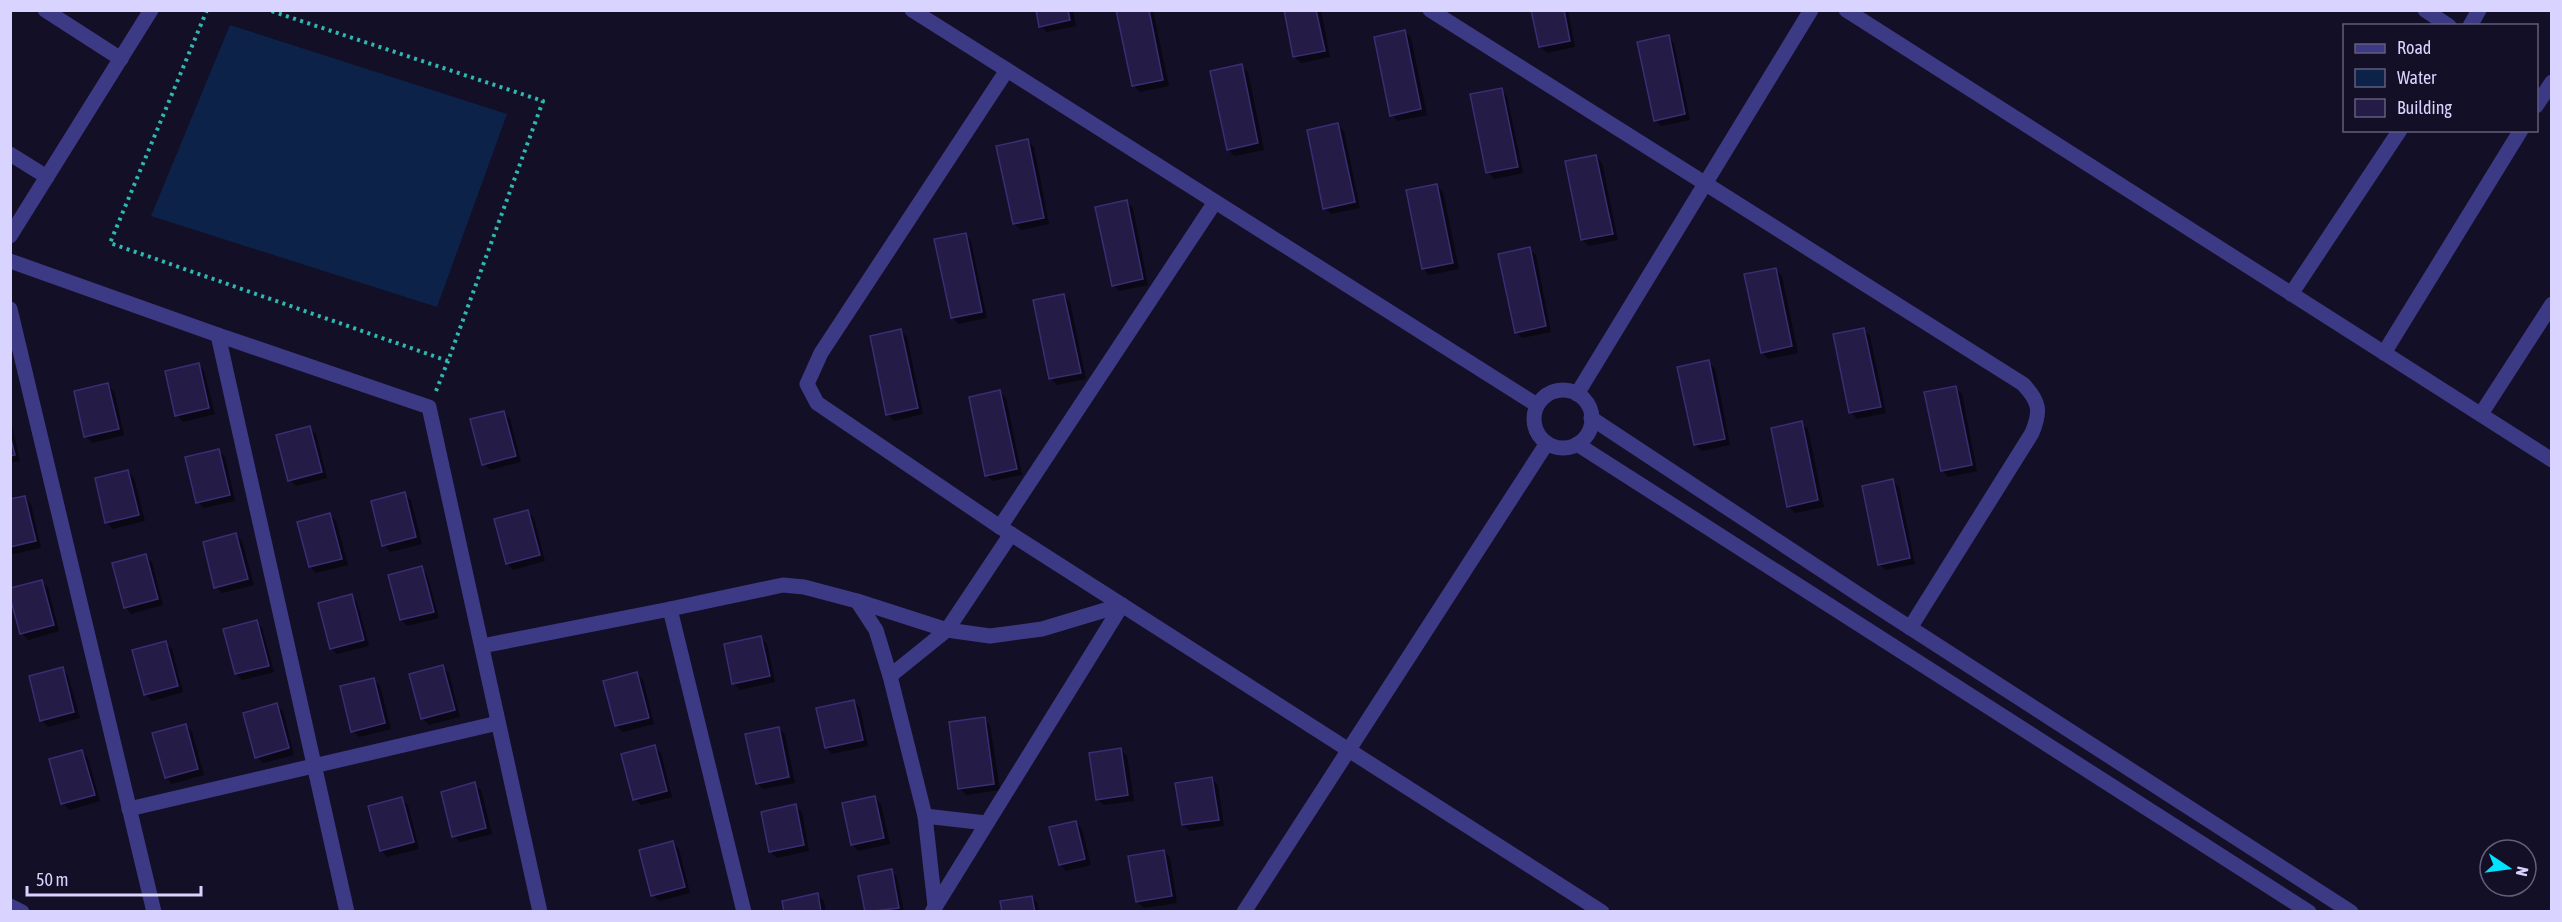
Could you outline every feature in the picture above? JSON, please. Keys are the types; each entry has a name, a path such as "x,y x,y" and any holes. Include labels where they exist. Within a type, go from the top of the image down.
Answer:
{"street":[{"path":"45,10 121,59"},
{"path":"10,236 151,10"},
{"path":"912,10 1537,405"},
{"path":"1430,10 2024,384 2036,397 2038,416 2032,433 1910,628"},
{"path":"1577,394 1811,10"},
{"path":"1846,10 2552,460"},
{"path":"2425,10 2446,24"},
{"path":"2471,24 2479,10"},
{"path":"1007,70 821,354 807,384 817,403 1005,531 1602,912"},
{"path":"2538,102 2547,85"},
{"path":"2291,294 2399,132"},
{"path":"2384,353 2520,132"},
{"path":"10,154 47,177"},
{"path":"891,676 947,630 1005,531 1215,202"},
{"path":"10,261 429,407 540,912"},
{"path":"2481,414 2552,303"},
{"path":"10,309 154,912"},
{"path":"218,335 347,912"},
{"path":"1566,390 1577,394 1591,410 1592,426 1583,441 1568,448 1551,447 1538,436 1533,420 1537,405 1549,393 1566,390"},
{"path":"1591,418 1910,628 2351,912"},
{"path":"1244,912 1547,443"},
{"path":"1577,444 2309,912"},
{"path":"482,646 783,585 804,587 857,601 947,630 990,636 1031,630 1122,605"},
{"path":"857,601 876,630 891,676 925,816 934,909"},
{"path":"934,909 1122,605"},
{"path":"670,609 744,912"},
{"path":"129,809 498,723"},
{"path":"925,816 986,823"},
{"path":"10,906 22,912"}],"path":[{"path":"207,10 110,243 448,361"},
{"path":"268,10 543,101 429,407"}],"water":[{"path":"230,25 507,114 437,307 151,216"}],"building":[{"path":"1036,10 1068,10 1070,20 1039,27"},
{"path":"1116,10 1149,10 1163,80 1132,86"},
{"path":"1284,10 1316,10 1325,51 1293,57"},
{"path":"1531,10 1564,10 1570,41 1539,47"},
{"path":"1405,30 1421,109 1390,116 1374,37"},
{"path":"1669,35 1685,114 1654,121 1637,42"},
{"path":"1242,64 1258,143 1227,150 1210,71"},
{"path":"1502,88 1518,167 1486,173 1470,94"},
{"path":"1338,123 1355,202 1323,209 1307,130"},
{"path":"1028,139 1044,218 1013,224 996,146"},
{"path":"1596,155 1613,234 1581,240 1565,161"},
{"path":"1437,184 1453,263 1422,269 1406,190"},
{"path":"1127,200 1143,279 1112,286 1095,207"},
{"path":"966,233 982,312 951,318 934,239"},
{"path":"1530,247 1546,326 1515,333 1498,254"},
{"path":"1776,268 1792,346 1761,353 1744,274"},
{"path":"1064,294 1081,373 1049,379 1033,300"},
{"path":"1864,328 1881,407 1849,413 1833,334"},
{"path":"901,329 918,408 886,415 870,336"},
{"path":"1709,360 1725,439 1694,445 1677,367"},
{"path":"199,363 209,408 175,416 165,371"},
{"path":"108,383 119,429 84,437 74,391"},
{"path":"1956,386 1972,465 1941,471 1924,392"},
{"path":"1000,390 1017,469 985,476 969,397"},
{"path":"504,411 516,456 482,465 470,419"},
{"path":"1802,421 1818,500 1787,507 1771,428"},
{"path":"310,426 322,472 288,481 276,435"},
{"path":"10,435 15,455 10,456"},
{"path":"219,449 230,495 196,503 185,457"},
{"path":"128,470 139,515 105,523 95,478"},
{"path":"1893,479 1910,558 1878,565 1862,486"},
{"path":"405,492 416,537 382,546 371,501"},
{"path":"25,496 36,541 10,547 10,499"},
{"path":"528,510 540,555 506,564 494,519"},
{"path":"330,513 342,559 309,567 297,522"},
{"path":"236,533 248,579 214,588 203,542"},
{"path":"146,554 158,599 124,608 112,563"},
{"path":"422,566 434,612 400,620 388,575"},
{"path":"42,580 54,625 20,634 10,597 10,588"},
{"path":"352,594 364,640 330,649 318,603"},
{"path":"257,620 269,666 235,674 223,629"},
{"path":"761,636 770,676 732,684 724,644"},
{"path":"166,641 178,686 144,695 132,650"},
{"path":"443,665 455,710 421,719 409,674"},
{"path":"63,667 74,712 40,721 29,676"},
{"path":"637,672 649,718 615,726 603,681"},
{"path":"374,678 385,723 351,732 340,686"},
{"path":"854,700 863,740 825,748 816,708"},
{"path":"277,703 289,748 255,758 243,713"},
{"path":"985,717 994,784 958,789 949,722"},
{"path":"186,724 198,769 165,778 152,733"},
{"path":"779,727 789,777 756,784 745,734"},
{"path":"655,745 667,791 633,800 621,754"},
{"path":"1121,748 1128,795 1096,800 1089,753"},
{"path":"82,750 95,795 61,804 49,759"},
{"path":"1212,777 1219,820 1182,825 1175,783"},
{"path":"475,782 486,828 452,837 441,792"},
{"path":"875,796 884,838 851,845 842,803"},
{"path":"402,797 414,842 380,851 368,806"},
{"path":"796,804 804,845 769,852 761,812"},
{"path":"1076,821 1085,859 1059,865 1049,827"},
{"path":"673,841 685,887 651,896 639,850"},
{"path":"1164,850 1172,896 1136,902 1128,856"},
{"path":"892,869 899,908 865,912 858,876"},
{"path":"818,893 821,912 784,912 782,901"},
{"path":"1032,896 1035,912 1002,912 1000,901"}]}
